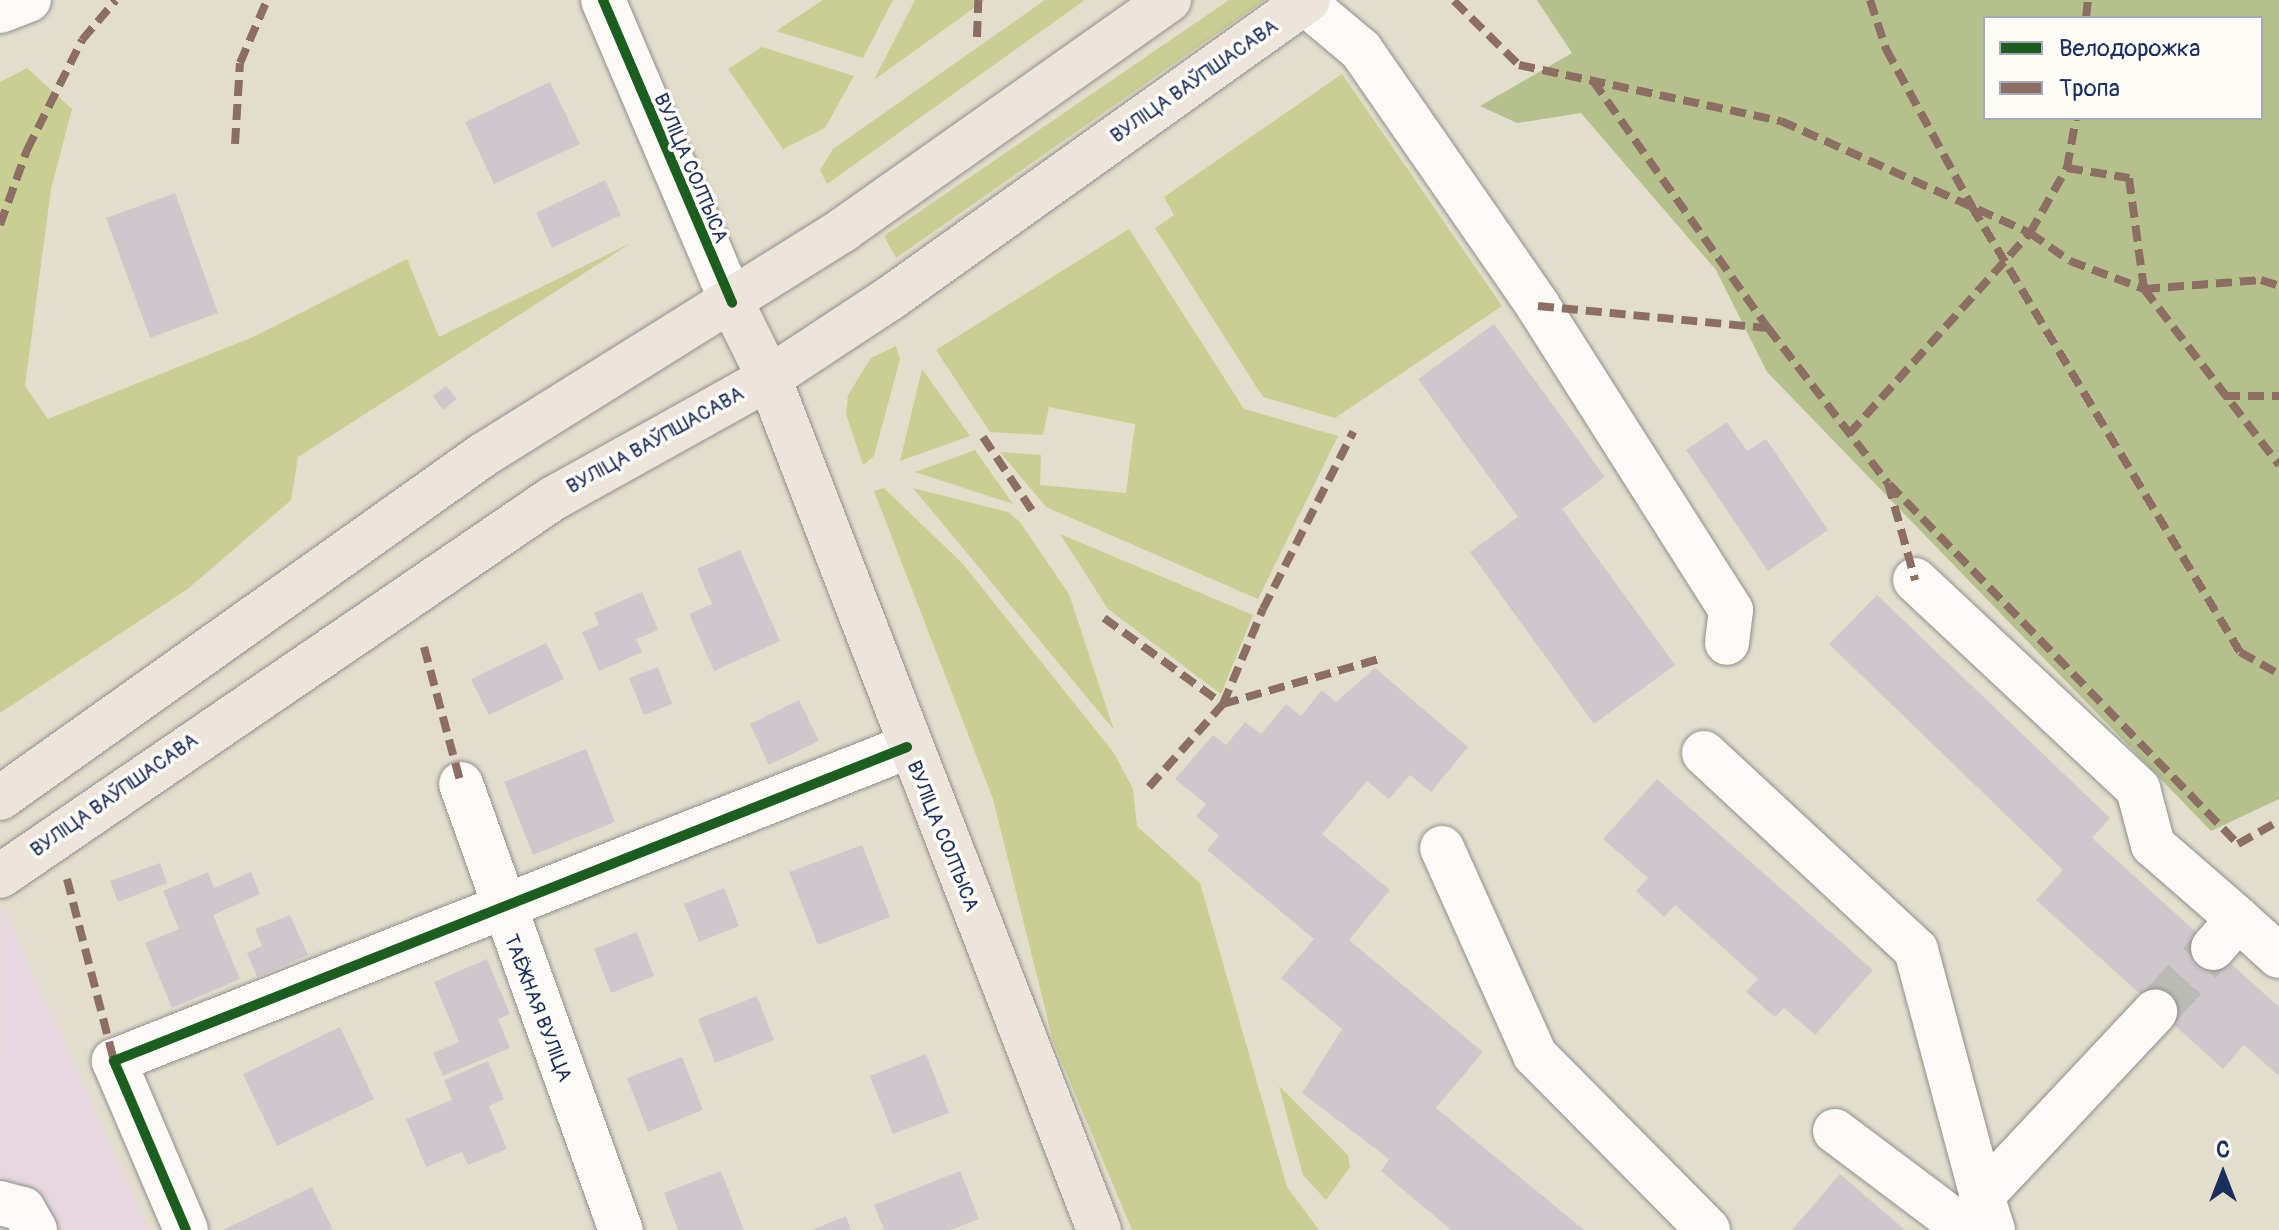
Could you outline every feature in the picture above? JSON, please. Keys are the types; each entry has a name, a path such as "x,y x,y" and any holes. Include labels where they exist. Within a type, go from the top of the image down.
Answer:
{"main road":[{"path":"0,798 483,455 732,303 1162,2"},
{"name":"ВУЛІЦА ВАЎПШАСАВА","path":"0,876 527,515 769,378 1306,2"},
{"name":"ВУЛІЦА СОЛТЫСА","path":"732,303 769,378 907,747 1099,1230"}],"street":[{"path":"0,11 29,0"},
{"name":"ВУЛІЦА СОЛТЫСА","path":"603,0 732,303"},
{"path":"1306,2 1361,50 1538,306 1731,610 1727,643"},
{"path":"1915,580 2138,789 2153,845 2226,934 2279,956"},
{"path":"186,1230 114,1061 502,911 907,747"},
{"path":"1704,753 1916,950 1981,1219"},
{"name":"ТАЁЖНАЯ ВУЛІЦА","path":"461,784 502,911 621,1230"},
{"path":"1442,848 1535,1055 1708,1230"},
{"path":"1981,1219 2155,1012"},
{"path":"1835,1131 1981,1219"},
{"path":"0,1203 23,1209 35,1230"}],"shaded area":[{"path":"1,901 149,1230 0,1230"}],"green space":[{"path":"823,0 893,0 863,58 776,31"},
{"path":"915,0 985,0 874,80"},
{"path":"1045,0 1085,0 827,184 820,170 833,149"},
{"path":"1229,0 1265,0 896,258 884,236"},
{"path":"1537,0 2279,0 2279,799 2211,831 1767,372 1716,270 1581,113 1517,123 1480,106 1572,53"},
{"path":"762,47 854,76 825,128 783,149 728,69"},
{"path":"27,68 72,109 51,189 25,386 48,419 253,337 407,259 439,337 631,243 298,457 291,500 189,588 0,713 0,82"},
{"path":"1342,74 1502,306 1335,418 1263,397 1155,228 1174,215 1164,197"},
{"path":"1129,229 1244,409 1338,436 1258,599 1046,507 1000,452 1041,455 1040,485 1126,493 1135,424 1049,407 1043,435 990,432 936,350"},
{"path":"896,346 900,359 874,456 863,465 846,414 848,395 871,358"},
{"path":"922,369 970,436 900,461"},
{"path":"975,450 1013,504 915,472"},
{"path":"884,488 963,564 1114,753 1133,789 1137,826 1200,883 1287,1187 1319,1230 1132,1230 1053,1041 993,799 874,491"},
{"path":"913,488 1008,512 1020,522 1069,594 1114,730"},
{"path":"1060,534 1253,615 1221,694 1108,609"},
{"path":"1279,1086 1348,1155 1350,1167 1326,1200 1303,1175"}],"building":[{"path":"550,82 580,144 494,184 465,122"},
{"path":"605,180 621,215 552,248 536,213"},
{"path":"175,193 218,313 150,338 106,218"},
{"path":"1494,324 1605,477 1562,509 1675,665 1594,724 1470,552 1518,517 1418,379"},
{"path":"446,386 457,399 443,410 433,396"},
{"path":"1727,422 1747,451 1766,439 1828,530 1768,571 1686,450"},
{"path":"740,550 780,641 714,671 689,614 712,604 697,569"},
{"path":"642,592 658,630 636,639 642,652 599,671 582,632 599,625 594,613"},
{"path":"1877,595 2110,818 2092,838 2279,1007 2279,1076 2244,1045 2223,1069 2036,900 2063,870 1829,644"},
{"path":"546,643 564,679 489,715 471,679"},
{"path":"658,667 672,704 644,715 629,678"},
{"path":"1375,668 1468,747 1431,792 1410,775 1389,799 1367,781 1322,834 1390,890 1349,940 1483,1052 1436,1108 1584,1230 1451,1230 1381,1171 1389,1159 1302,1093 1342,1029 1281,978 1314,939 1207,850 1219,836 1196,816 1206,804 1175,779 1213,735 1226,745 1245,722 1261,734 1286,704 1301,716 1322,690 1336,702"},
{"path":"799,700 819,741 769,765 750,724"},
{"path":"586,749 615,822 533,855 504,782"},
{"path":"1657,779 1873,970 1815,1035 1784,1008 1775,1017 1746,992 1758,979 1675,905 1664,917 1636,891 1648,878 1603,839"},
{"path":"862,845 890,917 818,945 789,872"},
{"path":"160,863 167,883 118,902 110,881"},
{"path":"208,872 214,888 251,872 260,894 213,915 240,979 172,1008 145,943 179,929 163,891"},
{"path":"724,888 739,926 699,942 684,904"},
{"path":"290,915 308,955 257,977 247,953 262,946 255,929"},
{"path":"637,932 654,976 611,993 594,949"},
{"path":"487,959 510,1014 498,1019 510,1048 443,1076 433,1053 459,1042 434,982"},
{"path":"757,996 774,1040 715,1063 698,1019"},
{"path":"340,1027 374,1099 277,1146 243,1074"},
{"path":"926,1054 949,1113 893,1134 870,1076"},
{"path":"682,1057 703,1110 648,1132 627,1078"},
{"path":"488,1061 504,1099 489,1106 507,1149 468,1165 462,1152 426,1167 406,1119 452,1100 444,1080"},
{"path":"721,1171 744,1230 678,1230 664,1193"},
{"path":"960,1171 979,1219 950,1230 884,1230 874,1205"},
{"path":"1840,1174 1905,1230 1792,1230"},
{"path":"312,1187 333,1230 223,1230"},
{"path":"846,1216 851,1230 812,1230"}],"tunnel":[{"path":"2155,1012 2213,948"}],"marked path":[{"path":"0,225 27,150 82,40 116,0"},
{"path":"235,144 240,63 267,0"},
{"path":"977,37 978,0"},
{"path":"1870,0 1886,49 1972,207 2240,652 2279,674"},
{"path":"2086,16 2088,0"},
{"path":"1454,1 1519,65 1781,121 2030,233 2070,261 2144,289 2261,280 2279,286"},
{"path":"1593,81 1768,328 1888,483 1915,580"},
{"path":"2067,168 2076,120"},
{"path":"1849,434 2030,233 2067,168 2129,178 2144,289 2279,465"},
{"path":"1538,306 1768,328"},
{"path":"2224,396 2279,396"},
{"path":"1149,787 1223,704 1263,609 1353,432"},
{"path":"983,437 1035,515"},
{"path":"1889,484 2238,844 2279,821"},
{"path":"1104,618 1223,704 1379,659"},
{"path":"424,647 461,784"},
{"path":"67,879 114,1061"}],"cycle path":[{"path":"603,0 732,303"},
{"path":"186,1230 114,1061 907,747"}]}
